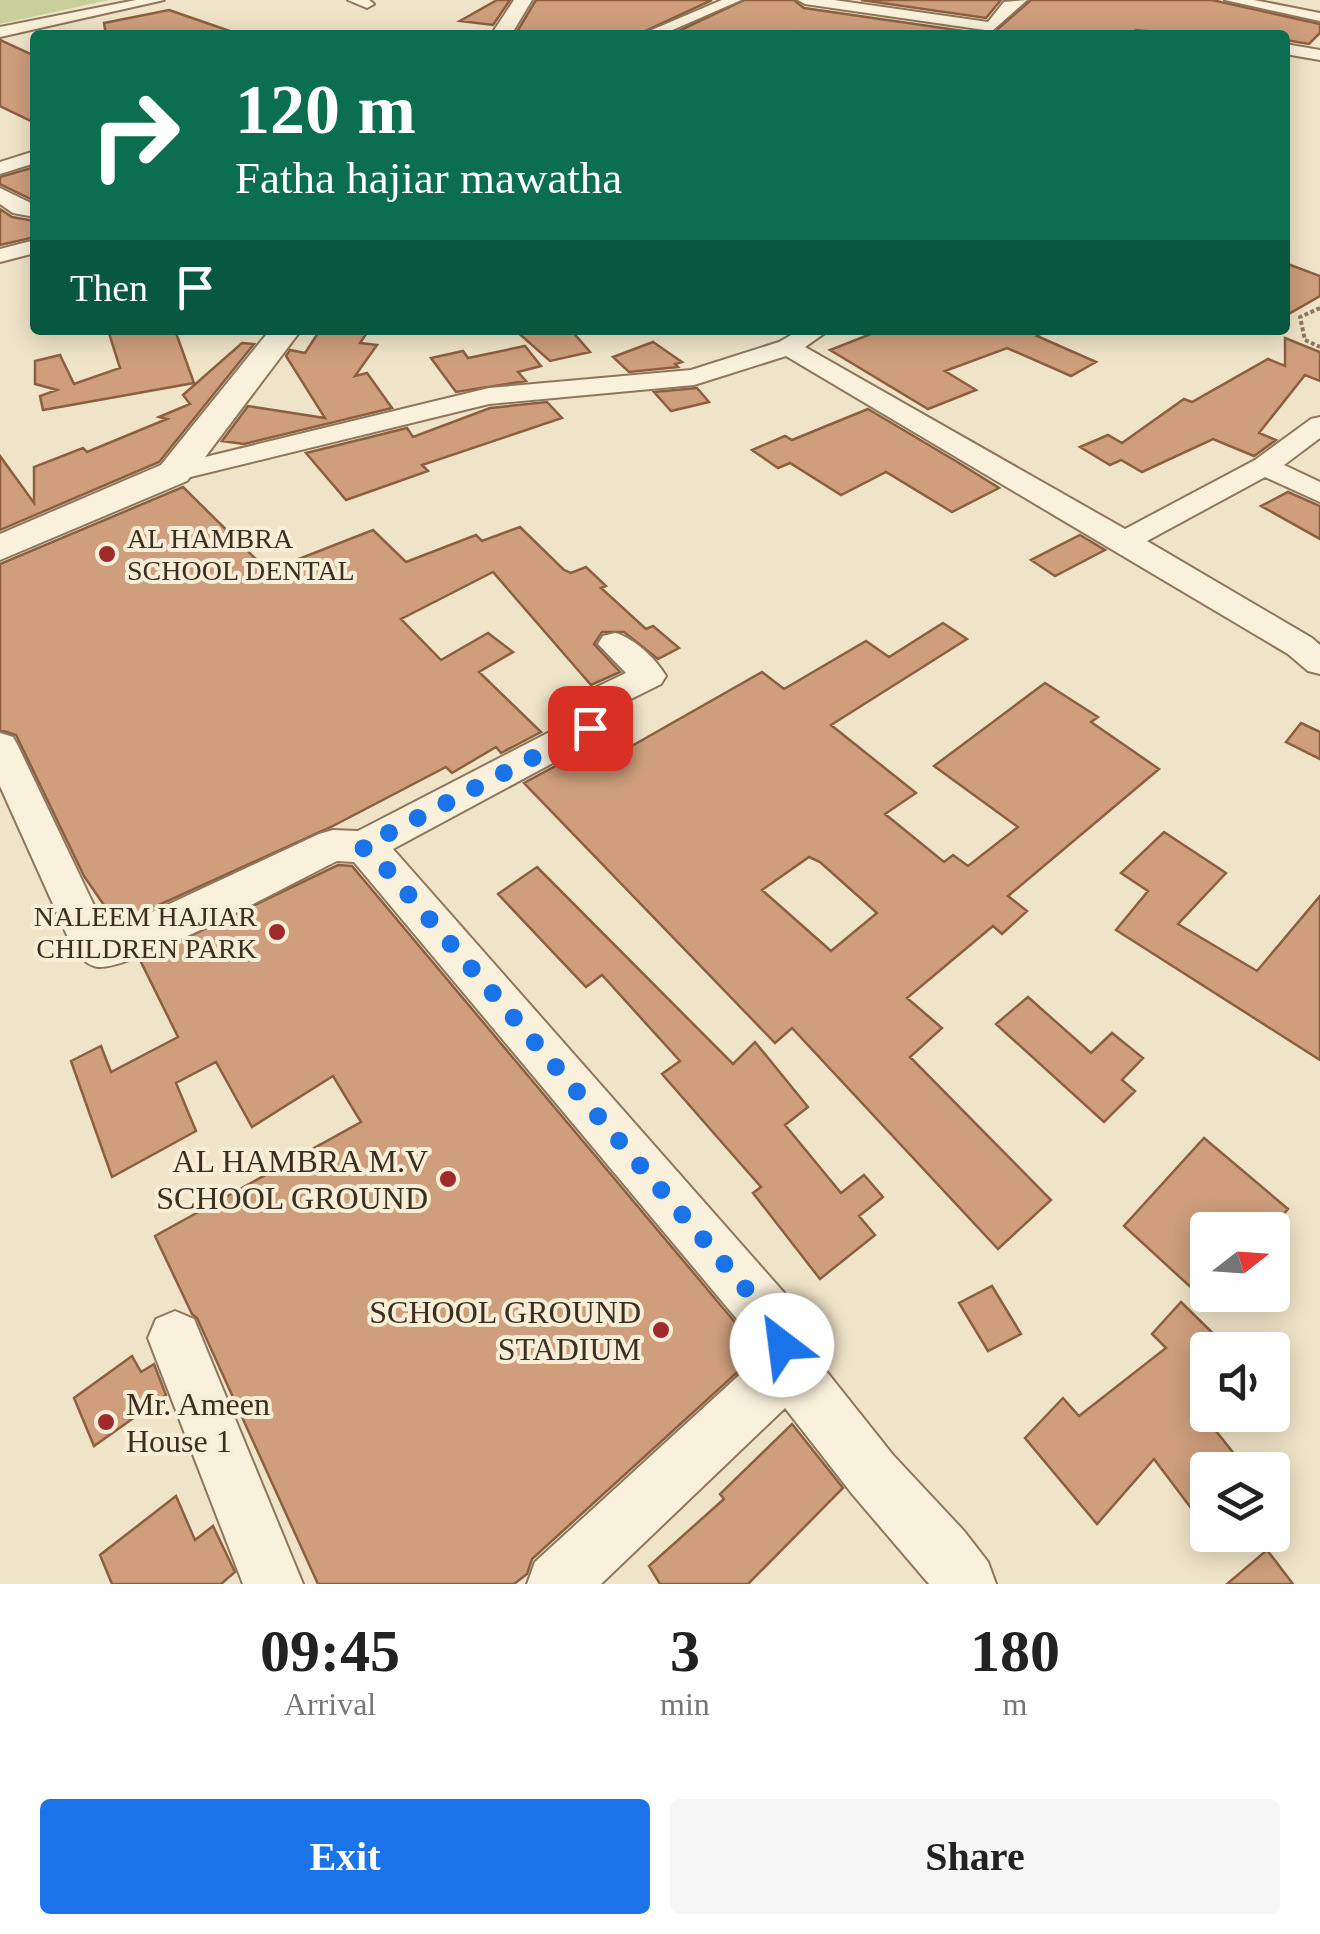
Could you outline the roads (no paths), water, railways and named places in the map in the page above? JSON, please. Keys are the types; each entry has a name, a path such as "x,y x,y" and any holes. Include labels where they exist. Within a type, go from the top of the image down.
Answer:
{"street":[{"path":"0,32 157,0"},
{"path":"504,30 524,0"},
{"path":"660,30 734,0"},
{"path":"805,0 986,30"},
{"path":"993,30 1009,5 1020,0"},
{"path":"1232,0 1275,16 1320,17"},
{"path":"1290,50 1320,55"},
{"path":"0,168 30,159"},
{"path":"0,194 30,211"},
{"path":"0,256 30,247"},
{"path":"174,473 282,335"},
{"path":"0,548 174,473 489,396 694,377 788,346 808,335"},
{"path":"788,346 1125,541 1300,646 1320,663"},
{"path":"1125,541 1265,466 1320,425"},
{"path":"1265,466 1320,493"},
{"path":"0,746 86,930 99,949 126,944 333,845 362,847 590,728 592,704 650,676 615,644"},
{"path":"362,847 378,859 775,1323 788,1367 966,1584"},
{"path":"176,1338 273,1584"},
{"path":"556,1584 788,1367"}],"place":[{"name":"AL HAMBRA SCHOOL DENTAL","path":"107,554"},
{"name":"NALEEM HAJIAR CHILDREN PARK","path":"277,932"},
{"name":"AL HAMBRA M.V SCHOOL GROUND","path":"448,1179"},
{"name":"SCHOOL GROUND STADIUM","path":"661,1330"},
{"name":"Mr. Ameen House 1","path":"106,1422"}]}
